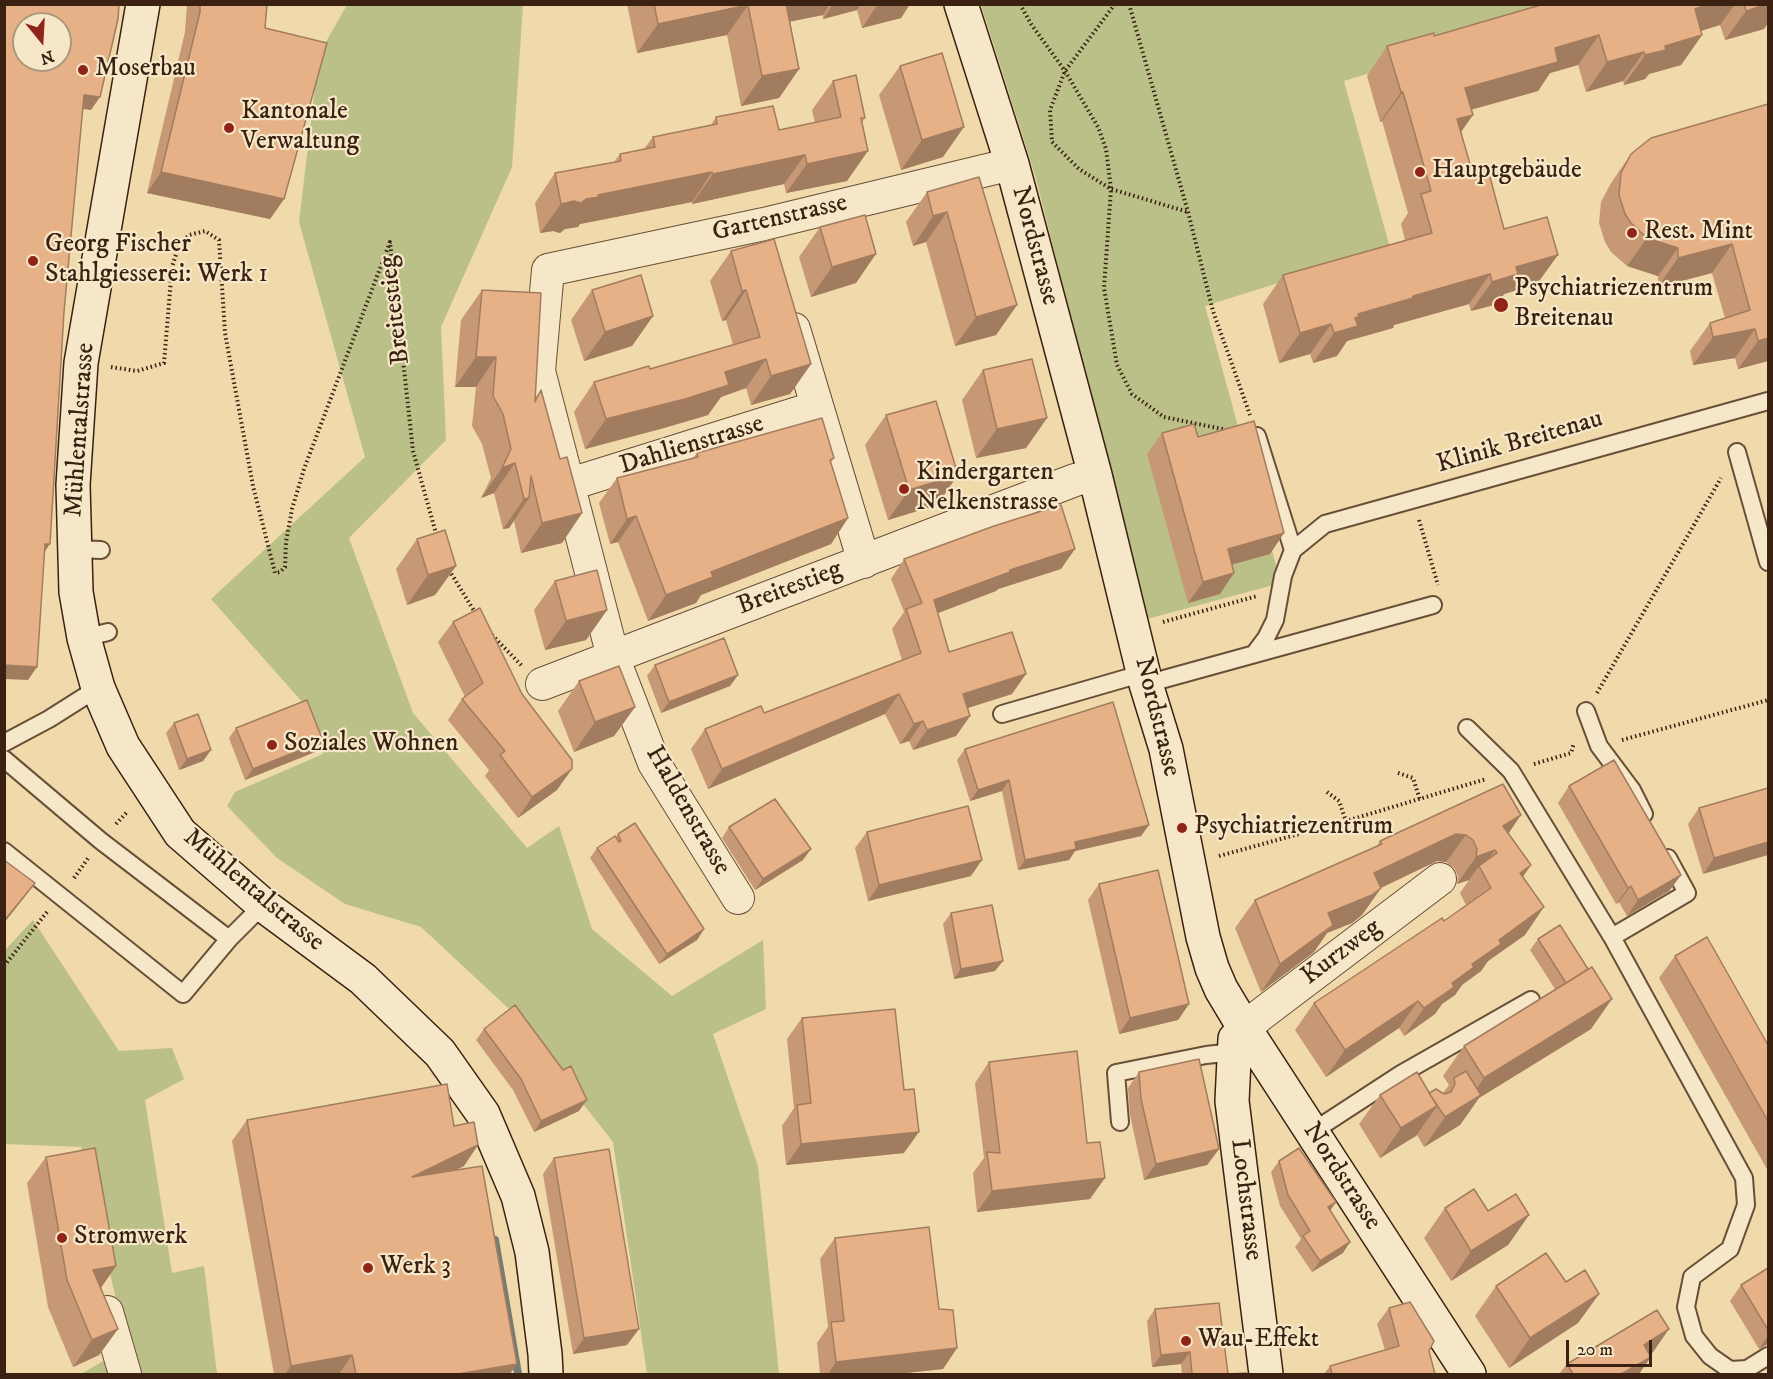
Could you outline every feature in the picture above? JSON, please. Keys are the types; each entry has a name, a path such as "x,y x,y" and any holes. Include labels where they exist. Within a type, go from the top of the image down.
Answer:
{"street":[{"name":"Mühlentalstrasse","path":"144,4 81,363 73,485 88,549 76,592 96,635 98,688 123,746 180,833 263,905 363,979 440,1053 483,1114 518,1196 532,1252 546,1374"},
{"name":"Nordstrasse","path":"961,4 1012,164 1095,475 1145,678 1166,749 1207,952 1239,1041 1312,1132 1468,1374"},
{"name":"Gartenstrasse","path":"548,270 768,235 1012,164"},
{"name":"Haldenstrasse","path":"548,270 539,371 613,657 654,763 738,898"},
{"path":"787,304 864,562"},
{"name":"Dahlienstrasse","path":"567,485 817,407"},
{"name":"Breitestieg","path":"542,684 1075,480 1095,475"},
{"name":"Kurzweg","path":"1239,1041 1259,1016 1440,879"},
{"name":"Lochstrasse","path":"1239,1041 1232,1101 1266,1374"},
{"path":"107,1312 125,1374"}],"lane":[{"name":"Klinik Breitenau","path":"1293,550 1325,524 1768,401"},
{"path":"1254,654 1266,638 1275,620 1283,576 1293,550 1257,436"},
{"path":"1737,452 1768,562"},
{"path":"1002,714 1145,678 1254,654 1433,605"},
{"path":"4,743 49,719 98,688"},
{"path":"1586,711 1599,746 1632,790 1687,893 1611,937"},
{"path":"1467,728 1511,771 1611,937 1744,1178 1746,1205 1730,1249 1692,1277 1686,1307 1694,1336 1710,1356 1730,1370 1747,1369 1768,1356"},
{"path":"4,759 101,841 229,939"},
{"path":"4,851 183,994 229,939 263,905"},
{"path":"1312,1132 1404,1079 1531,1000"},
{"path":"1119,1122 1116,1073 1206,1055 1239,1041"}],"path":[{"path":"1020,4 1031,24 1065,71 1098,128 1106,149 1111,189 1104,288 1117,365 1132,394 1164,417 1257,436"},
{"path":"1115,4 1065,71 1050,110 1052,142 1079,169 1111,189 1188,212"},
{"path":"1129,4 1188,212 1213,311 1257,436"},
{"name":"Breitestieg","path":"81,363 137,371 164,363 172,267 179,244 189,235 205,231 219,240 225,333 253,486 275,573 280,572 285,567 285,542 304,469 390,242 413,451 438,539"},
{"path":"1219,856 1420,800 1571,753 1586,711 1737,452"},
{"path":"1413,500 1439,588 1433,605"},
{"path":"447,566 450,575 478,618"},
{"path":"1133,630 1280,589"},
{"path":"491,634 519,664 542,684"},
{"path":"1599,746 1768,700"},
{"path":"1398,773 1413,778 1420,800"},
{"path":"1328,792 1339,801 1346,821"}],"green space":[{"path":"347,5 523,5 512,167 441,327 446,440 349,538 413,713 527,848 559,826 592,929 672,996 763,940 766,1009 713,1034 758,1166 779,1374 647,1374 613,1142 508,1008 421,927 345,904 277,858 227,806 235,792 323,754 304,704 211,599 365,457 299,222 319,54"},
{"path":"981,5 1594,5 1344,81 1390,248 1205,306 1281,583 1147,619 1035,175"},
{"path":"33,920 119,1051 172,1048 184,1079 145,1100 172,1273 204,1266 217,1374 81,1374 127,1347 81,1147 5,1144 5,950"}],"building":[{"path":"4,4 119,4 118,19 100,97 84,95 64,312 50,544 45,544 37,667 4,665"},
{"name":"Kantonale Verwaltung","path":"200,4 267,4 265,28 327,43 284,199 161,172 200,12"},
{"path":"654,4 786,4 799,69 762,76 748,5 658,24"},
{"path":"1544,4 1710,4 1695,9 1702,35 1665,46 1666,50 1645,55 1644,52 1607,62 1599,35 1555,48 1558,62 1465,88 1473,115 1457,119 1472,171 1487,166 1504,229 1547,217 1558,255 1516,267 1518,274 1492,282 1490,274 1358,314 1359,317 1355,318 1358,326 1334,333 1331,324 1300,333 1283,275 1432,233 1421,194 1431,191 1403,92 1401,92 1387,46 1434,33 1434,36"},
{"path":"1744,4 1767,4 1746,11"},
{"path":"942,53 964,127 922,140 900,66"},
{"path":"856,75 865,118 861,118 868,151 807,164 805,155 598,195 599,197 586,199 581,203 574,201 561,204 555,173 621,161 620,154 655,147 653,137 717,124 716,117 773,106 779,130 841,117 833,81"},
{"path":"1768,104 1768,338 1758,341 1755,329 1713,337 1710,323 1750,310 1732,244 1678,258 1678,248 1647,238 1631,223 1625,214 1619,195 1621,173 1631,154 1651,138"},
{"path":"979,177 1017,305 976,317 947,212 933,216 927,192"},
{"path":"865,215 876,254 832,267 820,227"},
{"path":"774,239 811,364 771,376 766,359 725,372 729,385 606,419 594,382 649,366 650,369 760,337 746,290 742,291 731,251"},
{"path":"641,275 653,316 605,332 592,290"},
{"path":"482,290 541,293 535,402 541,390 560,459 567,457 582,513 542,523 531,476 529,498 524,499 515,463 502,468 511,449 503,414 493,396 496,357 476,357"},
{"path":"1032,359 1047,418 997,429 983,370"},
{"path":"936,401 958,475 909,490 886,415"},
{"path":"822,418 834,458 830,460 848,518 711,572 713,577 666,595 636,516 627,519 617,478 698,457 697,453"},
{"path":"1254,421 1284,533 1228,549 1234,573 1203,582 1162,433 1194,424 1198,437"},
{"path":"1061,505 1075,549 1010,570 1010,572 934,600 949,652 1012,632 1026,674 963,694 970,716 927,730 923,721 914,724 899,694 722,769 705,729 761,706 764,713 921,653 906,609 922,603 904,559 994,526"},
{"path":"445,530 456,566 428,575 417,539"},
{"path":"597,570 607,610 566,621 555,581"},
{"path":"480,608 522,694 572,760 572,769 532,797 500,755 505,751 462,699 483,683 453,622"},
{"path":"724,638 738,675 669,702 655,665"},
{"path":"619,666 635,707 595,722 579,681"},
{"name":"Soziales Wohnen","path":"307,700 323,741 253,769 236,728"},
{"path":"1113,702 1149,825 1075,842 1076,849 1025,860 1009,780 978,790 965,749"},
{"path":"198,714 211,750 187,759 174,723"},
{"path":"1614,760 1681,875 1638,900 1631,886 1628,888 1569,786"},
{"path":"1503,784 1521,815 1503,826 1531,865 1520,873 1544,907 1499,940 1501,944 1472,964 1474,967 1452,983 1454,987 1424,1008 1418,1001 1345,1050 1314,1003 1442,918 1444,921 1491,888 1479,866 1497,853 1495,850 1476,857 1477,849 1473,840 1466,835 1456,834 1374,873 1381,888 1372,895 1328,913 1333,925 1280,964 1255,900 1382,844 1380,841"},
{"path":"1768,788 1768,842 1714,858 1699,808"},
{"path":"775,799 811,849 763,879 729,827"},
{"path":"968,806 982,860 879,885 867,832"},
{"path":"635,823 704,929 667,954 597,848 615,836 619,842 621,841 618,834"},
{"path":"4,860 35,883 4,921"},
{"path":"1158,870 1189,1004 1130,1018 1099,884"},
{"path":"992,905 1003,961 961,969 951,913"},
{"path":"1560,925 1588,969 1566,983 1538,939"},
{"path":"1707,937 1768,1045 1768,1121 1675,956"},
{"path":"1592,967 1612,999 1484,1078 1464,1046"},
{"path":"515,1005 563,1070 571,1066 587,1100 541,1121 521,1079 484,1029"},
{"path":"895,1009 904,1090 914,1089 919,1132 801,1144 797,1105 811,1103 802,1018"},
{"path":"1077,1051 1087,1143 1100,1142 1105,1178 992,1191 987,1152 1000,1153 989,1062"},
{"path":"1199,1059 1219,1149 1156,1164 1141,1099 1139,1072"},
{"path":"1466,1071 1481,1095 1445,1117 1429,1093 1436,1089 1444,1094 1451,1092 1455,1084 1454,1078"},
{"path":"1417,1072 1437,1106 1401,1128 1380,1095"},
{"name":"Werk 3","path":"447,1084 454,1126 474,1122 478,1145 412,1177 482,1166 517,1364 458,1374 356,1374 352,1355 291,1366 247,1120"},
{"path":"95,1148 116,1266 93,1270 118,1329 92,1340 67,1280 46,1157"},
{"path":"1299,1148 1336,1202 1328,1207 1350,1242 1320,1261 1303,1236 1310,1231 1288,1195 1279,1161"},
{"path":"609,1149 639,1329 584,1338 554,1158"},
{"path":"1474,1189 1488,1211 1516,1194 1529,1215 1471,1251 1445,1208"},
{"path":"929,1227 939,1309 953,1310 957,1348 836,1362 831,1322 844,1321 835,1238"},
{"path":"1546,1253 1566,1282 1585,1270 1599,1294 1530,1338 1496,1286"},
{"path":"1768,1268 1768,1330 1741,1285"},
{"path":"1410,1302 1434,1341 1429,1351 1435,1374 1332,1374 1330,1366 1399,1346 1389,1308"},
{"path":"1219,1303 1228,1374 1192,1374 1190,1352 1161,1355 1155,1309"},
{"path":"1657,1310 1669,1329 1644,1345 1651,1357 1621,1374 1573,1374 1567,1364"}],"waterway":[{"path":"495,1240 518,1374"}],"place":[{"name":"Moserbau","path":"83,70"},
{"name":"Kantonale Verwaltung","path":"229,128"},
{"name":"Hauptgebäude","path":"1420,172"},
{"name":"Rest. Mint","path":"1632,233"},
{"name":"Georg Fischer Stahlgiesserei: Werk 1","path":"33,261"},
{"name":"Psychiatriezentrum Breitenau","path":"1501,305"},
{"name":"Kindergarten Nelkenstrasse","path":"904,489"},
{"name":"Soziales Wohnen","path":"272,745"},
{"name":"Psychiatriezentrum","path":"1182,828"},
{"name":"Stromwerk","path":"62,1238"},
{"name":"Werk 3","path":"368,1268"},
{"name":"Wau-Effekt","path":"1186,1341"}]}
